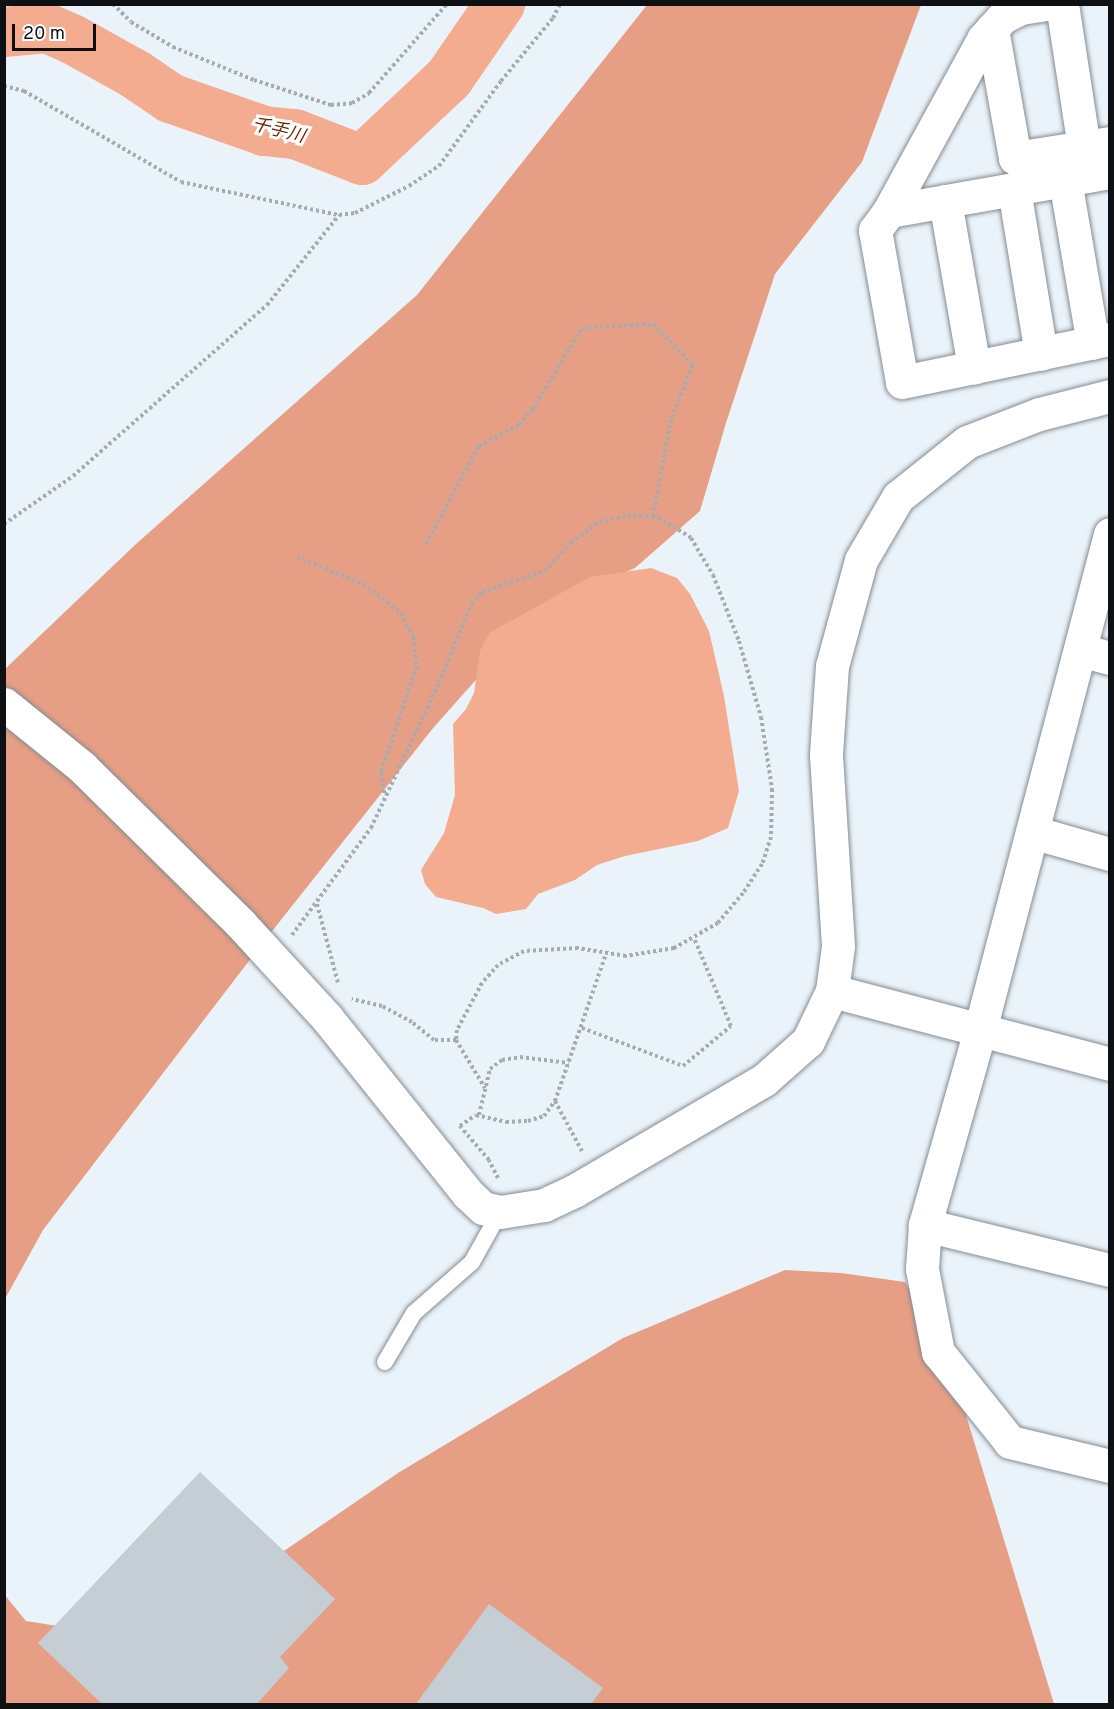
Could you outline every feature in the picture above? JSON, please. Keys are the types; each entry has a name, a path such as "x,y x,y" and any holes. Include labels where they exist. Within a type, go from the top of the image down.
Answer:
{"street":[{"path":"1045,4 1022,8 1003,16 983,39 889,210 875,230 902,382 1101,341 1065,180"},
{"path":"992,29 1015,158 1097,145 1062,4"},
{"path":"889,210 1110,172"},
{"path":"1014,189 1041,354"},
{"path":"945,201 974,368"},
{"path":"4,704 82,767 273,959 327,1018 468,1194 483,1208 500,1212 544,1205 764,1080 808,1041 832,991 838,946 826,755 832,666 861,560 898,497 967,442 1038,414 1110,396"},
{"path":"1110,534 1095,654 1032,832 980,1030 925,1225 922,1269 938,1352 1010,1442 1110,1466"},
{"path":"1032,832 1110,854"},
{"path":"832,991 1110,1064"},
{"path":"925,1225 1110,1270"}],"lane":[{"path":"385,1362 414,1314 472,1262 500,1212"}],"path":[{"path":"113,4 130,22 173,47 254,80 332,105 352,103 369,93 447,4"},
{"path":"4,86 24,91 181,182 339,215 355,213 409,186 439,166 501,81 553,18 560,4"},
{"path":"4,524 73,476 267,305 339,215"},
{"path":"426,544 479,446 519,425 533,409 582,328 653,324 693,365 671,419 653,517"},
{"path":"273,959 317,904 371,828 439,683 471,604 482,592 545,571 571,543 599,522 633,515 653,517 691,538 713,575 739,641 761,717 772,789 771,837 762,864 743,893 718,923 674,948 626,956 557,947 524,951 498,965 482,983 457,1030 456,1040 485,1088"},
{"path":"297,557 363,584 401,613 413,637 417,666 381,772 385,796"},
{"path":"317,904 339,989"},
{"path":"582,1028 683,1066 731,1026 694,938"},
{"path":"500,1212 500,1183 489,1160 460,1126 479,1115 506,1122 528,1121 544,1116 555,1101 606,954"},
{"path":"346,995 353,1000 382,1006 412,1022 434,1040 456,1040"},
{"path":"479,1115 490,1069 502,1060 520,1057 569,1063"},
{"path":"555,1101 596,1177"}],"shaded area":[{"path":"647,5 921,5 862,162 775,274 700,511 635,568 538,610 434,727 265,940 43,1230 5,1299 5,669 136,544 417,295"},
{"path":"651,568 677,578 690,594 709,631 724,696 739,791 728,828 698,841 625,856 597,865 575,880 538,894 526,909 496,914 483,908 436,897 425,884 421,870 444,833 455,795 453,724 466,709 474,693 480,651 489,633 590,577"},
{"path":"785,1270 841,1273 905,1282 948,1356 1054,1704 5,1704 4,1594 26,1621 109,1634 221,1594 398,1473 623,1338"}],"building":[{"path":"200,1472 335,1599 280,1657 289,1668 257,1704 102,1704 38,1643"},
{"path":"489,1604 603,1688 591,1704 416,1704"}],"waterway":[{"name":"千手川","path":"4,32 47,28 72,39 135,74 170,98 264,131 295,134 362,160 449,78 500,4"}]}
